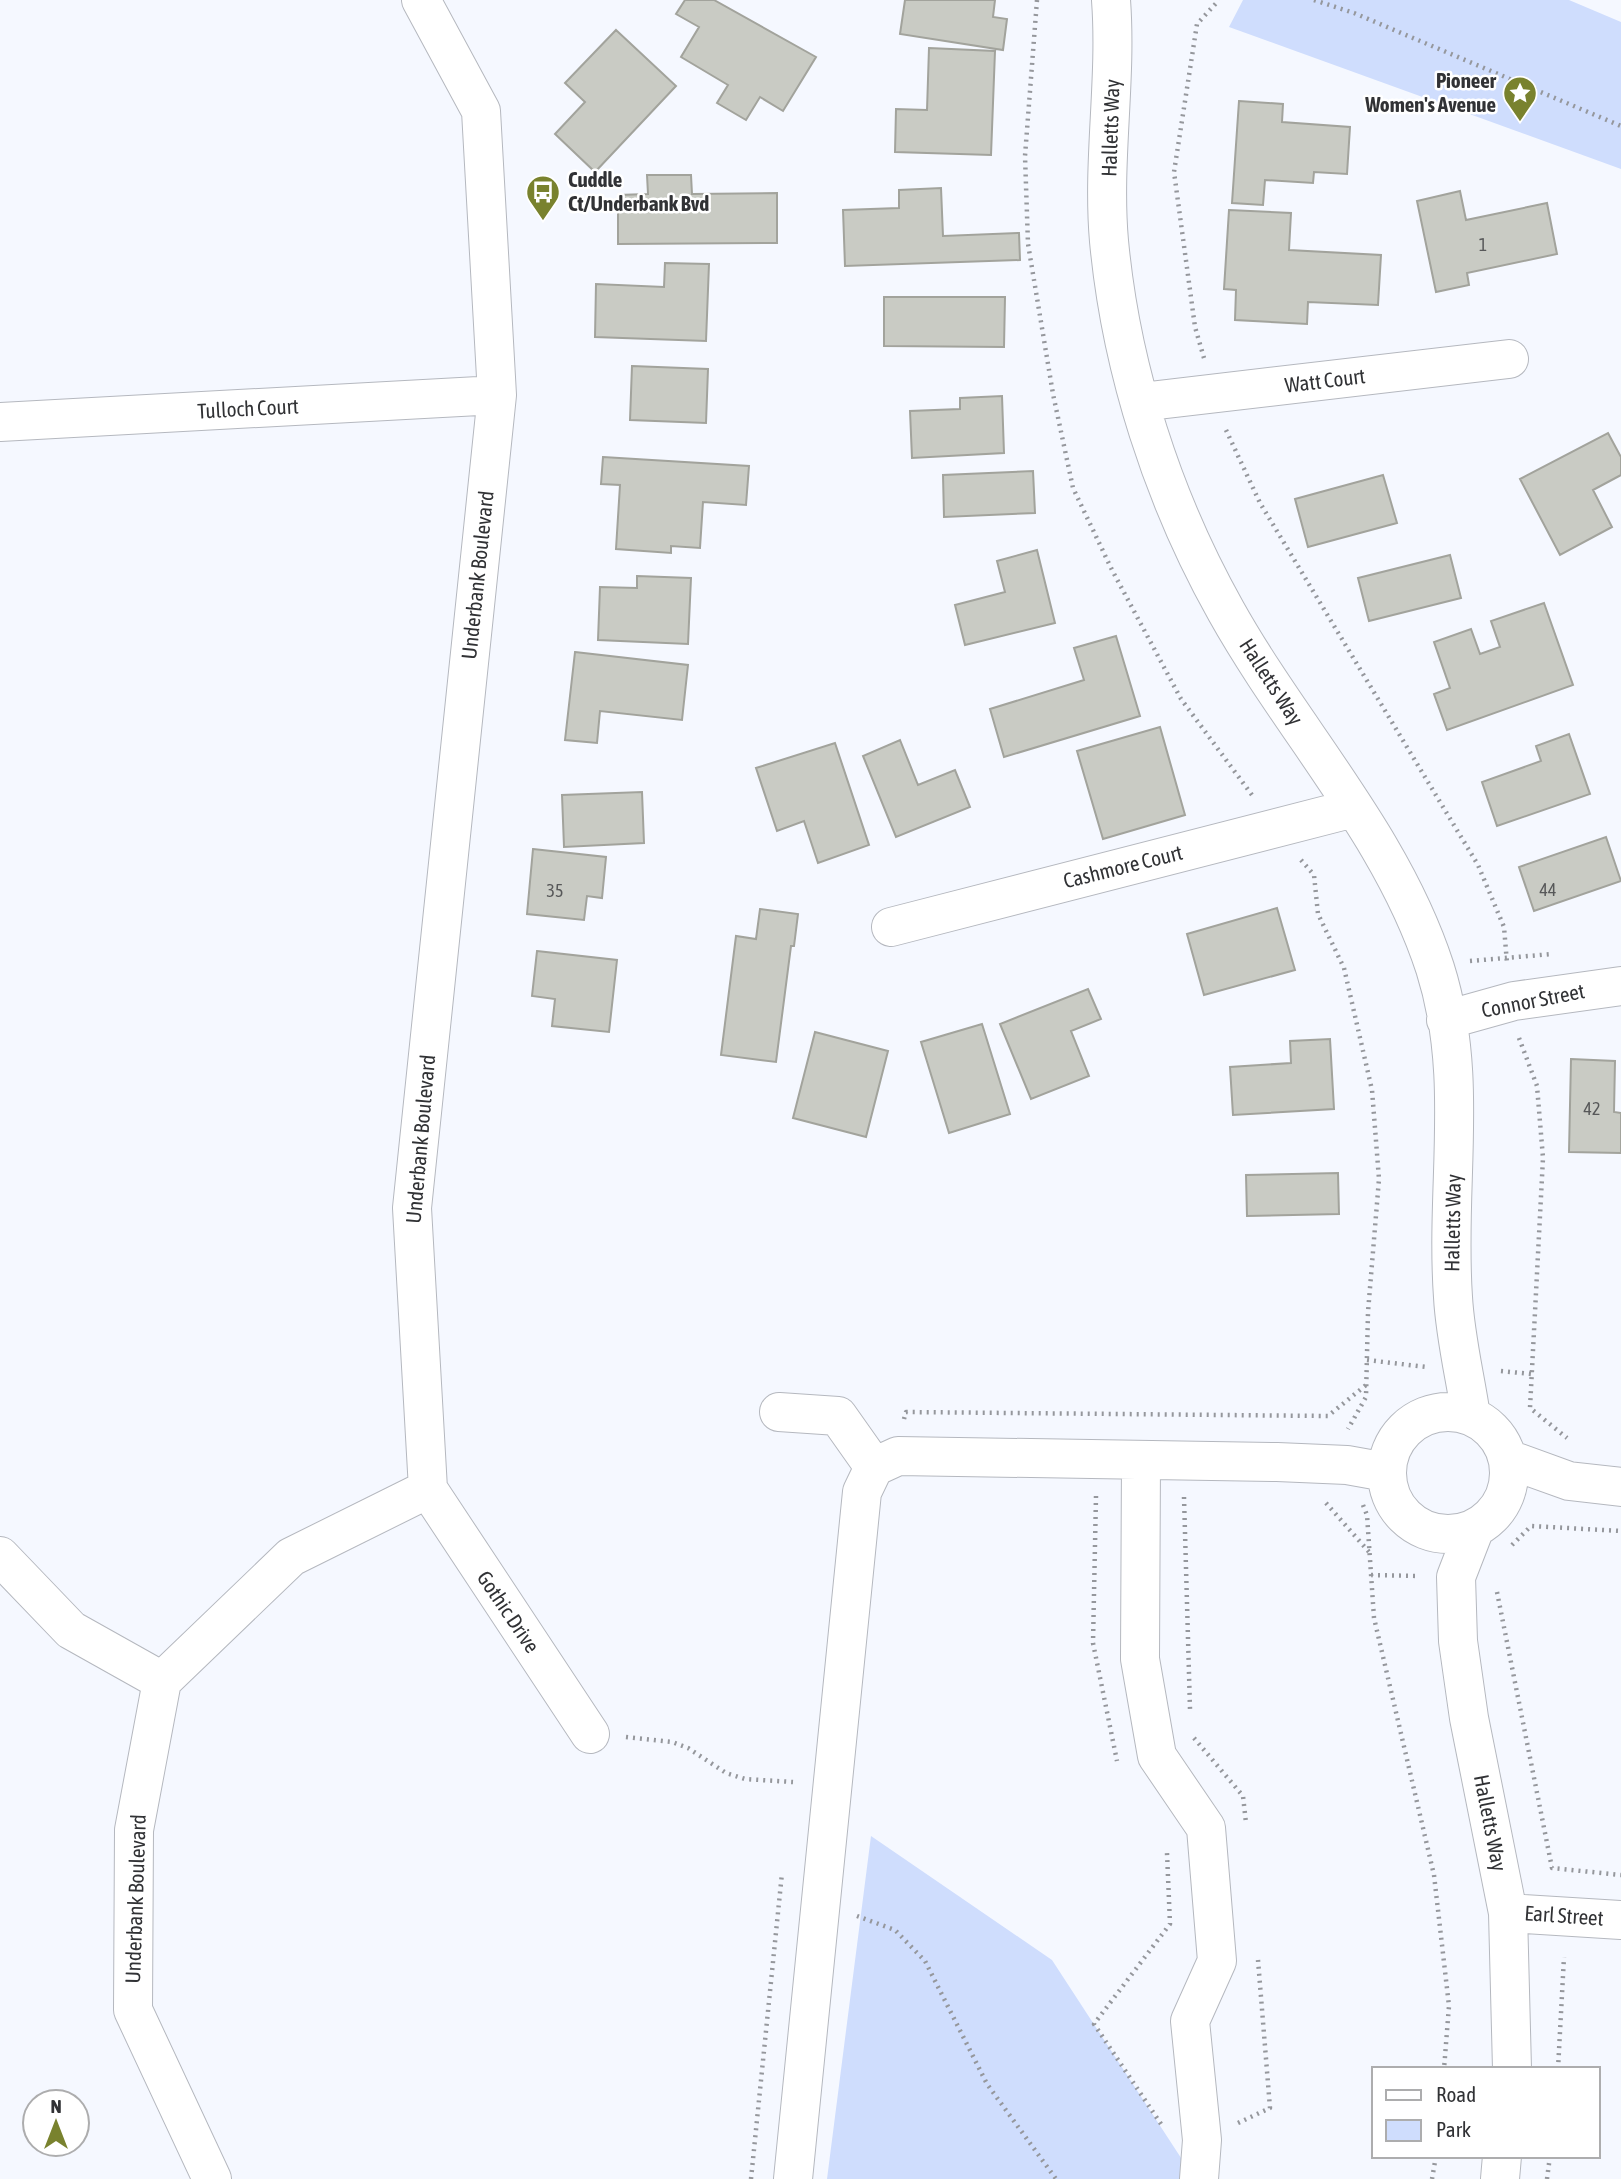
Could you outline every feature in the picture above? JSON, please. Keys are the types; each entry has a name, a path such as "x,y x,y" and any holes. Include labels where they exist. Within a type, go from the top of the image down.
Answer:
{"street":[{"name":"Underbank Boulevard","path":"422,0 481,111 497,395 412,1208 428,1489"},
{"name":"Halletts Way","path":"1111,0 1115,54 1109,146 1109,239 1123,338 1152,444 1186,535 1221,602 1354,808 1404,891 1435,968 1455,1059 1453,1297 1471,1416"},
{"name":"Halletts Way","path":"1115,54 1133,0"},
{"name":"Watt Court","path":"1141,402 1509,359"},
{"name":"Tulloch Court","path":"0,422 497,395"},
{"name":"Cashmore Court","path":"891,927 1354,808"},
{"name":"Connor Street","path":"1446,1020 1514,1001 1621,986"},
{"name":"Halletts Way","path":"1432,1413 1453,1297"},
{"path":"1452,1411 1471,1416 1488,1425 1501,1441 1508,1459 1510,1478 1505,1499 1492,1516 1488,1541 1434,1533 1415,1525 1399,1511 1389,1493 1386,1472 1390,1451 1399,1434 1414,1421 1432,1413 1452,1411"},
{"path":"779,1412 838,1416 886,1461 1141,1460 1347,1465 1386,1472"},
{"path":"1508,1459 1573,1463 1621,1487"},
{"path":"1141,1460 1140,1659 1157,1756 1206,1828 1217,1961 1190,2021 1202,2140 1199,2179"},
{"path":"793,2179 862,1493 886,1461"},
{"path":"1505,1499 1573,1463"},
{"path":"0,1556 71,1630 162,1681 291,1557 428,1489"},
{"name":"Gothic Drive","path":"428,1489 590,1734"},
{"name":"Halletts Way","path":"1434,1533 1456,1577 1458,1641 1469,1718 1508,1913 1512,2067"},
{"name":"Halletts Way","path":"1456,1577 1488,1541"},
{"name":"Underbank Boulevard","path":"162,1681 134,1830 133,2010 212,2179"},
{"name":"Earl Street","path":"1508,1913 1621,1920"},
{"path":"1500,2179 1502,2158"}],"path":[{"path":"1037,0 1025,156 1028,244 1073,488 1112,570 1181,699 1270,816 1274,829 1314,875 1318,914 1344,968 1372,1090 1379,1179 1368,1312 1366,1397 1348,1427 1347,1465 1367,1515 1374,1618 1434,1875 1449,2006 1444,2067"},
{"path":"1219,0 1197,24 1174,172 1195,327 1222,422 1260,503 1478,865 1504,927 1506,958 1520,1042 1537,1086 1543,1158 1530,1408 1573,1463"},
{"path":"1314,0 1354,13 1621,126"},
{"path":"1435,968 1557,954"},
{"path":"886,1461 906,1412 1328,1416 1366,1384"},
{"path":"1488,1541 1531,1526 1621,1531"},
{"path":"1497,1590 1552,1868 1621,1875"},
{"path":"590,1734 672,1742 688,1748 726,1773 745,1779 793,1782"},
{"path":"854,1930 857,1906"},
{"path":"856,1916 895,1930 925,1961 987,2084 1056,2179"},
{"path":"1558,2067 1562,1957 1576,1956"},
{"path":"1432,2179 1436,2158"},
{"path":"1547,2179 1550,2158"}],"green space":[{"path":"1243,0 1569,0 1621,22 1621,169 1229,27"},
{"path":"871,1836 1052,1960 1185,2164 1184,2179 827,2179"}],"building":[{"path":"685,0 714,0 816,57 783,111 760,97 746,120 717,103 728,85 681,57 699,27 676,14"},
{"path":"905,0 995,0 993,17 1007,19 1003,50 900,34"},
{"path":"616,30 676,86 595,172 555,134 585,102 565,83"},
{"path":"929,48 995,51 991,155 895,152 896,109 927,110"},
{"path":"1239,101 1283,104 1282,122 1350,127 1347,174 1314,172 1313,183 1265,180 1263,205 1232,203"},
{"path":"647,175 691,175 692,194 777,193 777,243 618,244 618,195 648,194"},
{"path":"941,188 943,236 1019,233 1020,260 845,266 843,210 899,208 899,190"},
{"path":"1460,191 1466,220 1547,203 1557,254 1467,273 1469,285 1436,292 1417,201"},
{"path":"1229,210 1291,213 1289,250 1381,255 1378,305 1308,302 1307,324 1235,320 1236,290 1224,289"},
{"path":"665,263 709,264 706,341 595,337 596,284 664,287"},
{"path":"884,297 1005,297 1004,347 884,346"},
{"path":"632,366 708,369 706,423 630,420"},
{"path":"1002,396 1004,453 912,458 910,411 960,409 960,398"},
{"path":"1608,433 1621,457 1621,475 1593,490 1612,527 1560,555 1520,479"},
{"path":"603,457 749,466 746,505 703,502 700,548 671,546 671,553 616,549 620,485 601,484"},
{"path":"1033,471 1035,513 944,517 943,475"},
{"path":"1383,475 1397,523 1308,547 1295,499"},
{"path":"1037,550 1055,623 965,645 955,605 1005,592 997,561"},
{"path":"1450,555 1461,598 1369,621 1358,578"},
{"path":"637,576 691,578 688,644 598,640 600,587 637,588"},
{"path":"1544,603 1573,685 1447,730 1434,694 1450,688 1434,642 1471,629 1480,654 1500,647 1491,621"},
{"path":"1116,636 1140,716 1004,757 990,709 1084,680 1074,648"},
{"path":"575,652 688,665 682,720 600,711 597,743 565,740"},
{"path":"1160,727 1185,815 1103,839 1077,751"},
{"path":"1569,734 1590,794 1497,826 1482,782 1541,761 1536,746"},
{"path":"900,740 918,785 955,770 970,807 896,837 863,756"},
{"path":"835,743 869,845 818,863 804,821 777,831 756,768"},
{"path":"642,792 644,843 564,847 562,795"},
{"path":"1606,837 1621,881 1534,911 1519,867"},
{"path":"533,849 606,857 602,898 587,896 584,920 527,914"},
{"path":"1277,908 1295,970 1204,995 1187,934"},
{"path":"760,909 798,914 794,946 791,946 776,1062 721,1055 736,936 756,939"},
{"path":"537,951 617,960 609,1032 552,1026 555,999 532,996"},
{"path":"1088,989 1101,1019 1071,1031 1089,1076 1031,1099 1000,1024"},
{"path":"982,1024 1010,1114 949,1133 921,1042"},
{"path":"815,1032 888,1051 866,1137 793,1118"},
{"path":"1330,1039 1334,1109 1233,1115 1230,1067 1291,1063 1290,1041"},
{"path":"1571,1059 1615,1061 1614,1112 1621,1113 1621,1153 1569,1152"},
{"path":"1338,1173 1339,1214 1247,1216 1246,1175"}],"place":[{"name":"Pioneer Women's Avenue","path":"1520,123"},
{"name":"Cuddle Ct/Underbank Bvd","path":"543,222"}]}
